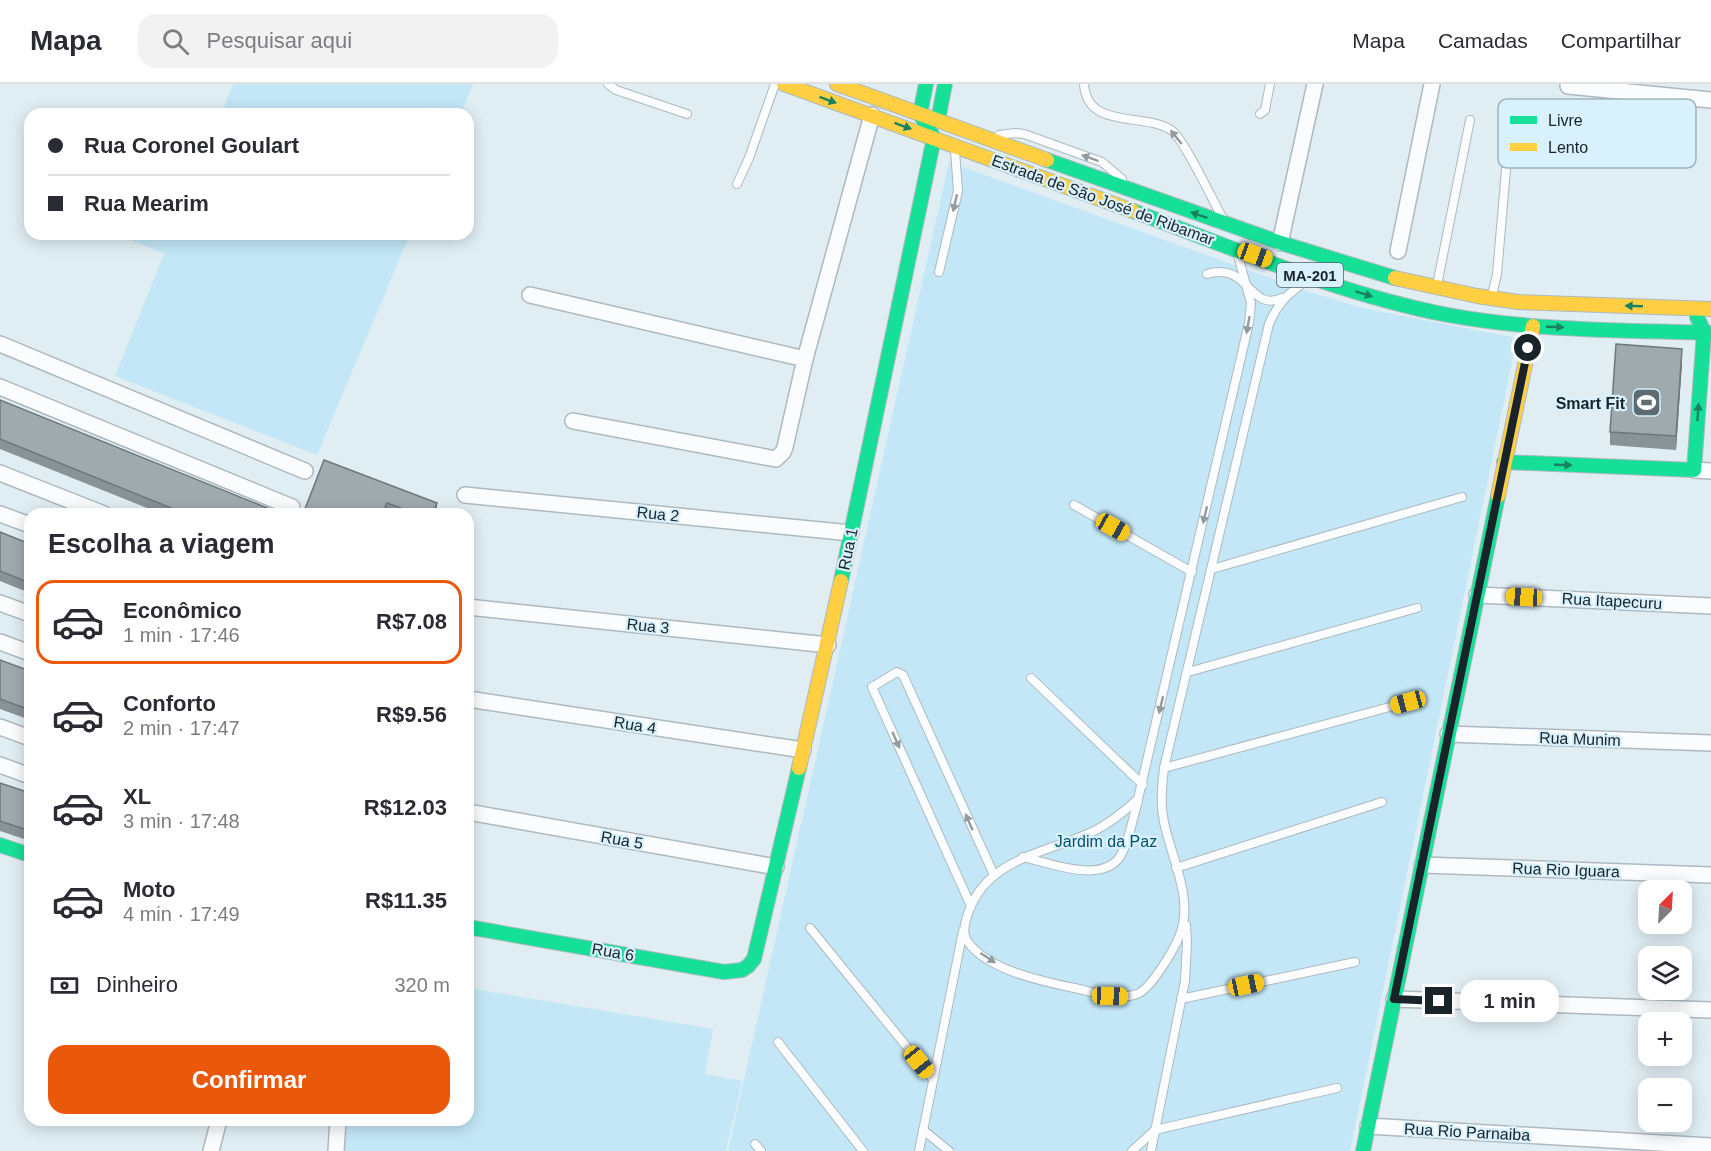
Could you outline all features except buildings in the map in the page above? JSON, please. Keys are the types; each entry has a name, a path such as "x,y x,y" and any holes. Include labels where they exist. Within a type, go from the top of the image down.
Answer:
{"main road":[{"name":"Estrada de São José de Ribamar","path":"784,84 1350,290 1427,310 1504,323 1707,332"},
{"name":"Estrada de São José de Ribamar","path":"837,84 1136,193 1367,272 1436,289 1518,302 1711,309"},
{"path":"926,84 920,114 934,138"},
{"path":"938,120 945,84"},
{"name":"Rua 1","path":"754,959 828,645 934,138"},
{"path":"1504,462 1694,470 1707,332 1692,308"},
{"path":"1363,1151 1533,326"},
{"path":"0,845 24,853"},
{"name":"Rua 6","path":"474,928 724,972 745,969 754,959"}],"street":[{"path":"1280,243 1315,84"},
{"path":"1398,251 1432,84"},
{"path":"1568,86 1711,100"},
{"path":"573,421 776,459 783,452 805,359 872,115"},
{"path":"530,295 805,359"},
{"path":"0,344 305,471"},
{"path":"0,387 292,507"},
{"path":"1694,470 1711,471"},
{"path":"0,473 89,508"},
{"name":"Rua 2","path":"465,495 851,533"},
{"path":"0,514 24,523"},
{"name":"Rua Itapecuru","path":"1477,595 1711,606"},
{"path":"0,603 24,612"},
{"name":"Rua 3","path":"474,608 828,645"},
{"path":"0,642 24,651"},
{"name":"Rua 4","path":"474,700 803,750"},
{"path":"0,727 24,736"},
{"name":"Rua Munim","path":"1448,734 1711,743"},
{"path":"0,765 24,774"},
{"name":"Rua 5","path":"474,813 776,867"},
{"name":"Rua Rio Iguara","path":"1422,865 1711,875"},
{"path":"1394,999 1711,1010"},
{"path":"211,1151 217,1126"},
{"path":"336,1151 338,1126"},
{"name":"Rua Rio Parnaiba","path":"1368,1126 1711,1146"}],"lane":[{"path":"608,84 616,90 687,114"},
{"path":"737,184 749,158 775,84"},
{"path":"1083,84 1089,103 1105,115 1162,126 1177,135 1226,224"},
{"path":"1260,114 1264,110 1270,84"},
{"path":"1436,289 1470,120"},
{"path":"939,272 958,191 955,145"},
{"path":"1491,299 1497,274 1506,168"},
{"path":"1023,857 1084,871 1104,869 1114,863 1124,851 1143,784 1249,323 1251,303 1236,248"},
{"path":"1207,274 1218,271 1230,272 1255,294 1268,301 1280,300 1312,276"},
{"path":"1151,1151 1187,960 1185,913 1161,806 1164,768 1269,324 1278,304 1285,296"},
{"path":"1212,569 1462,497"},
{"path":"1074,505 1192,572"},
{"path":"1188,672 1417,608"},
{"path":"971,906 872,687 897,672 903,675 994,875"},
{"path":"1031,678 1143,784"},
{"path":"1164,768 1408,702"},
{"path":"919,1151 971,906 994,875 1023,857 1093,831 1138,799"},
{"path":"1176,868 1382,802"},
{"path":"966,921 964,931 967,941 984,956 1009,970 1030,978 1110,996 1122,996 1137,994 1145,989 1155,976 1178,940 1185,913"},
{"path":"810,928 933,1079"},
{"path":"1181,999 1355,962"},
{"path":"778,1042 863,1151"},
{"path":"1132,1151 1155,1130 1337,1088"},
{"path":"923,1130 949,1151"},
{"path":"755,1144 761,1151"}],"green space":[{"path":"233,84 473,84 463,108 223,108"},
{"name":"Jardim da Paz","path":"949,162 1309,292 1363,308 1517,338 1350,1151 728,1151"},
{"path":"132,240 407,240 317,455 115,376 164,254"},
{"path":"474,989 713,1029 705,1074 742,1081 726,1151 340,1151 342,1126 474,1126"}],"traffic: fast":[{"path":"841,581 934,138 920,114 926,84"},
{"path":"938,120 945,84"},
{"path":"1047,160 1281,243 1395,278"},
{"path":"1133,211 1328,283 1407,306 1448,315 1546,327 1711,333"},
{"path":"1504,462 1694,470 1704,332 1697,317"},
{"path":"1363,1151 1498,496"},
{"path":"474,928 724,972 742,970 754,959 799,768"},
{"path":"0,845 24,853"}],"traffic: slow":[{"path":"784,84 1133,211"},
{"path":"837,84 1047,160"},
{"path":"1395,278 1477,296 1518,302 1711,309"},
{"path":"1498,496 1533,326"},
{"path":"799,768 841,581"}],"place":[{"name":"Smart Fit","path":"1646,403"}],"route":[{"path":"1439,1001 1394,999 1528,348"}]}
